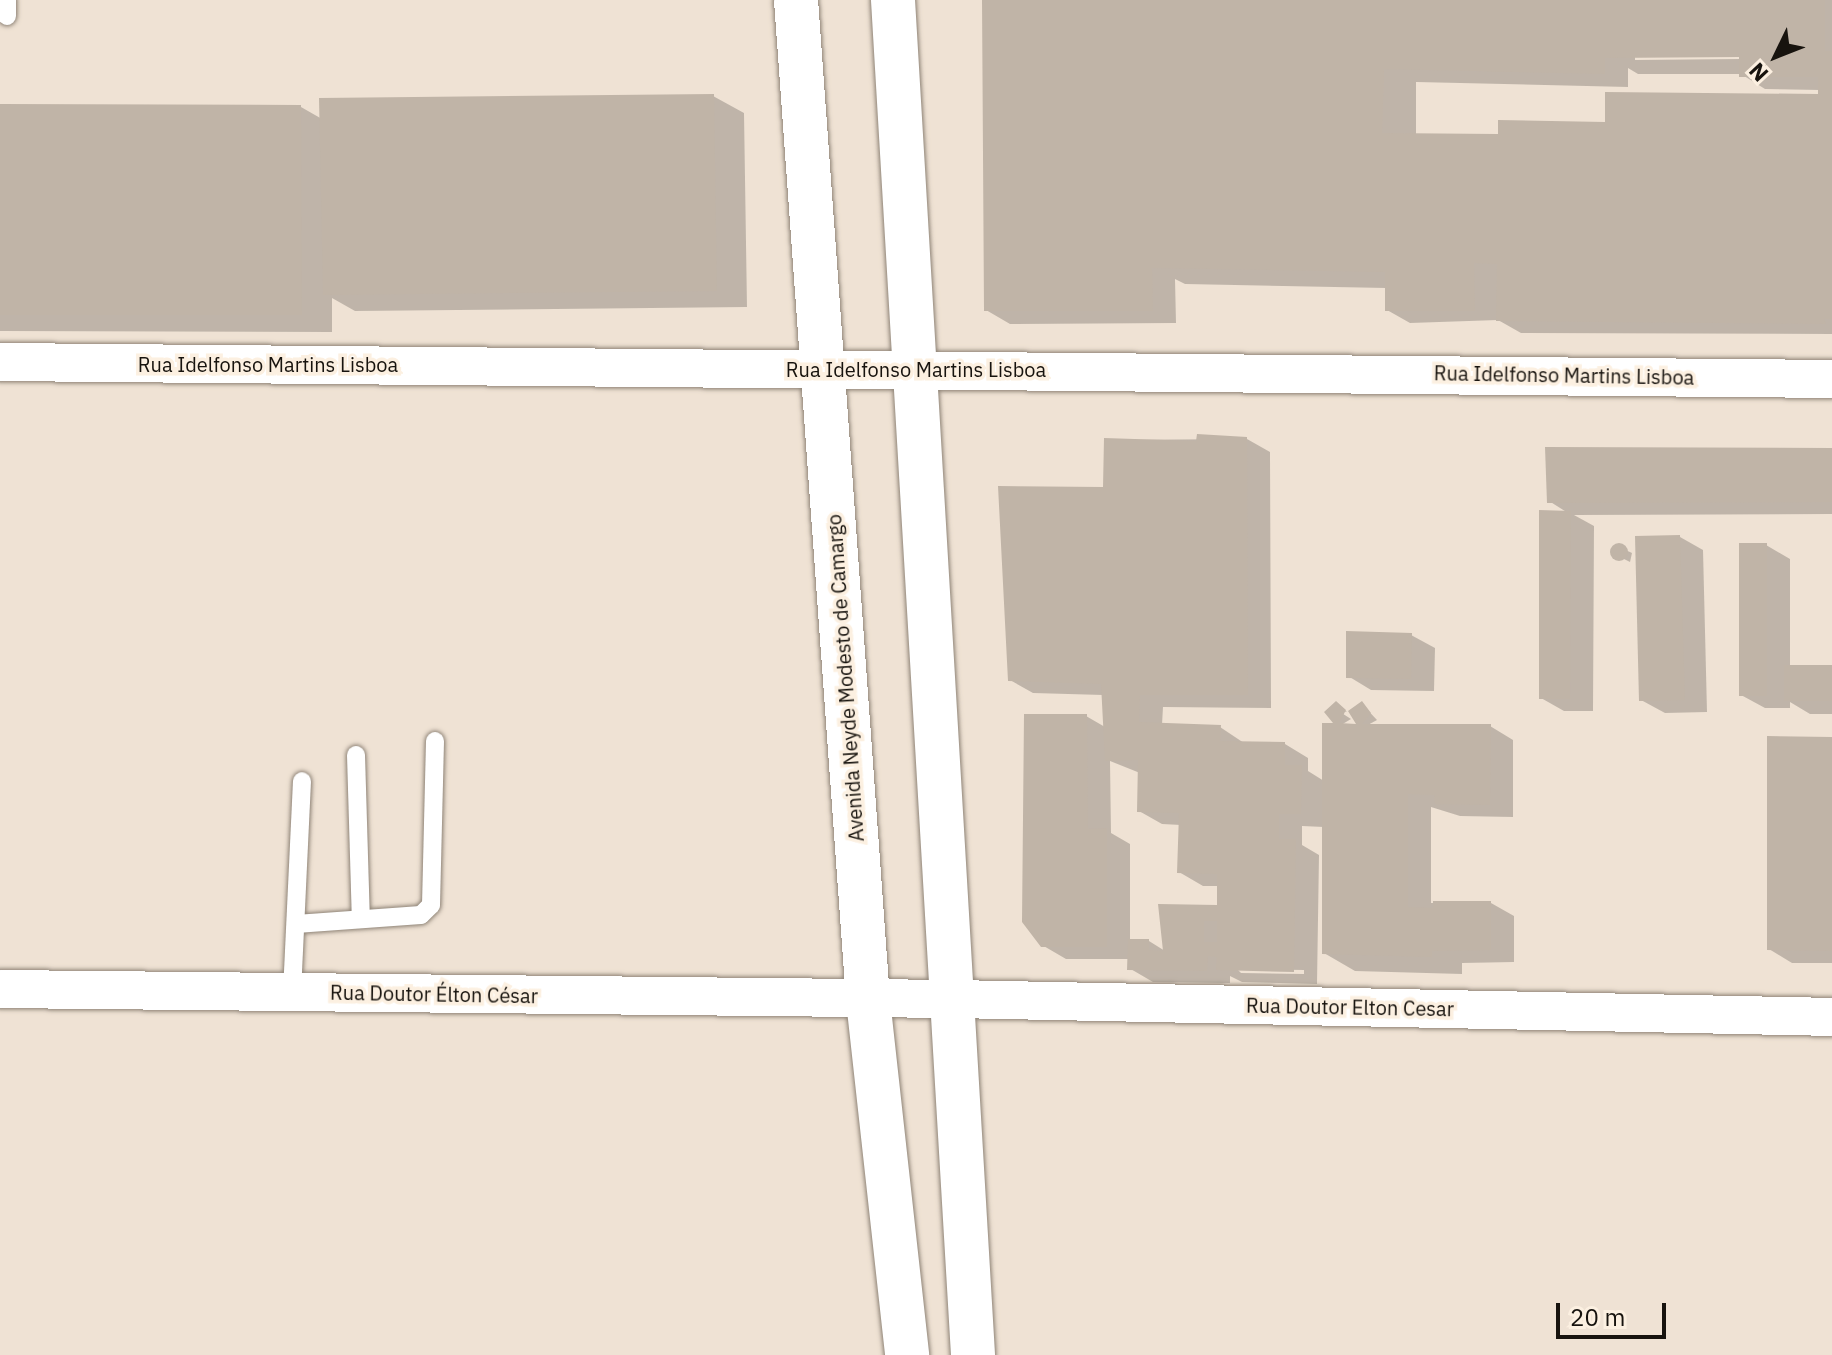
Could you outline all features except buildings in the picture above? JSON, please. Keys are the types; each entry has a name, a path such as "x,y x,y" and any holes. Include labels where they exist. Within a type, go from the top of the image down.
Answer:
{"street":[{"name":"Avenida Neyde Modesto de Camargo","path":"796,0 868,1000 907,1355"},
{"path":"893,0 973,1355"},
{"name":"Rua Idelfonso Martins Lisboa","path":"0,362 916,368 1832,379"},
{"name":"Rua Doutor Élton César","path":"0,989 868,1000"},
{"name":"Rua Doutor Elton Cesar","path":"868,1000 954,999 1832,1017"}],"lane":[{"path":"296,924 421,915 431,905 435,741"},
{"path":"356,755 361,919"},
{"path":"292,993 302,781"}]}
